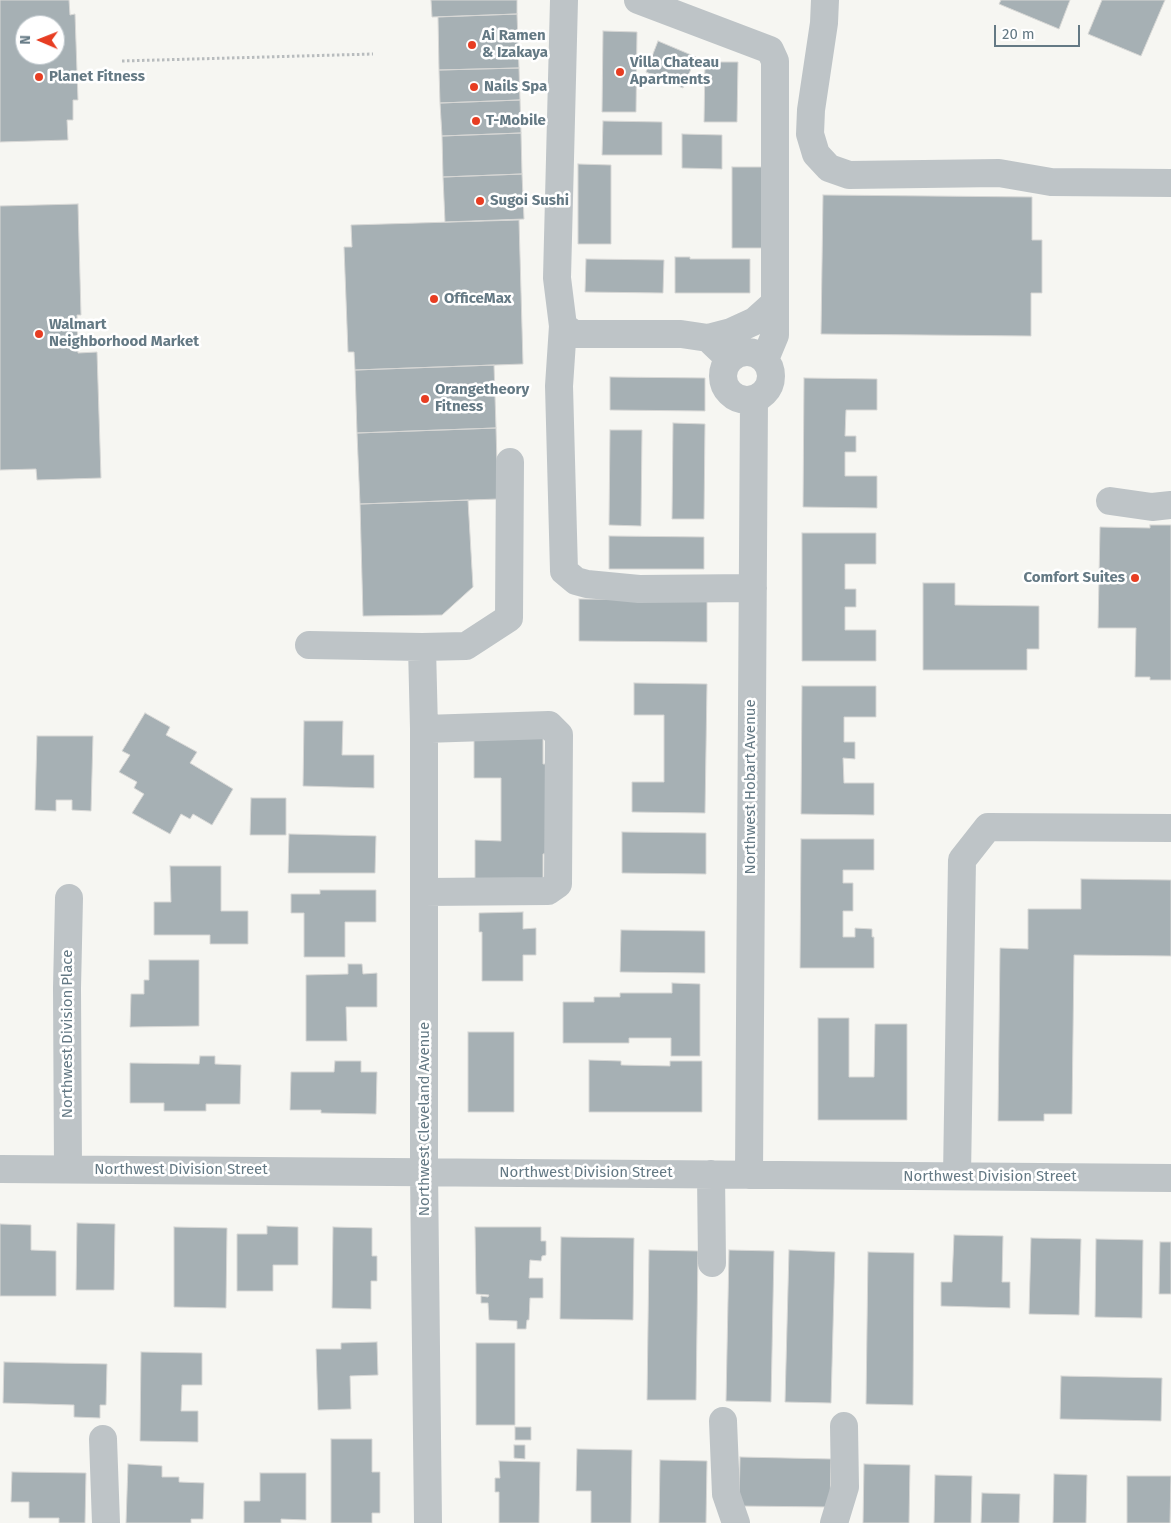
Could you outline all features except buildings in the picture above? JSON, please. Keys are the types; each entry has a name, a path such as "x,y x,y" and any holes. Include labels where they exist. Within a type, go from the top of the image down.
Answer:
{"street":[{"path":"564,0 557,278 562,326 559,386 564,571 576,581 587,584 639,589 753,588"},
{"path":"638,0 770,50 775,60 775,335 765,359"},
{"path":"831,3 824,23 810,134 816,154 830,168 849,176 999,173 1051,182 1171,183"},
{"path":"562,326 574,334 681,334 708,338 731,332 755,321 775,303"},
{"path":"708,338 730,359"},
{"path":"751,352 759,354 765,359 769,366 770,382 761,395 754,399 738,398 731,394 723,381 725,365 730,359 736,354 751,352"},
{"name":"Northwest Hobart Avenue","path":"749,1175 754,399"},
{"path":"308,645 466,646 509,618 510,462"},
{"path":"1110,502 1152,507 1171,505"},
{"name":"Northwest Cleveland Avenue","path":"422,647 424,1172 428,1523"},
{"path":"423,722 549,725 559,735 558,884 548,891 424,892"},
{"path":"957,1176 962,860 988,827 1171,828"},
{"name":"Northwest Division Place","path":"68,1169 67,988 69,898"},
{"name":"Northwest Division Street","path":"0,1168 1171,1178"},
{"path":"712,1174 712,1263"},
{"path":"723,1421 726,1494 736,1523"},
{"path":"834,1523 844,1487 844,1426"},
{"path":"103,1439 106,1523"}],"path":[{"path":"122,61 373,54"}],"place":[{"name":"Ai Ramen & Izakaya","path":"472,45"},
{"name":"Villa Chateau Apartments","path":"620,72"},
{"name":"Planet Fitness","path":"39,77"},
{"name":"Nails Spa","path":"474,87"},
{"name":"T-Mobile","path":"476,121"},
{"name":"Sugoi Sushi","path":"480,201"},
{"name":"OfficeMax","path":"434,299"},
{"name":"Walmart Neighborhood Market","path":"39,334"},
{"name":"Orangetheory Fitness","path":"425,399"},
{"name":"Comfort Suites","path":"1135,578"}]}
